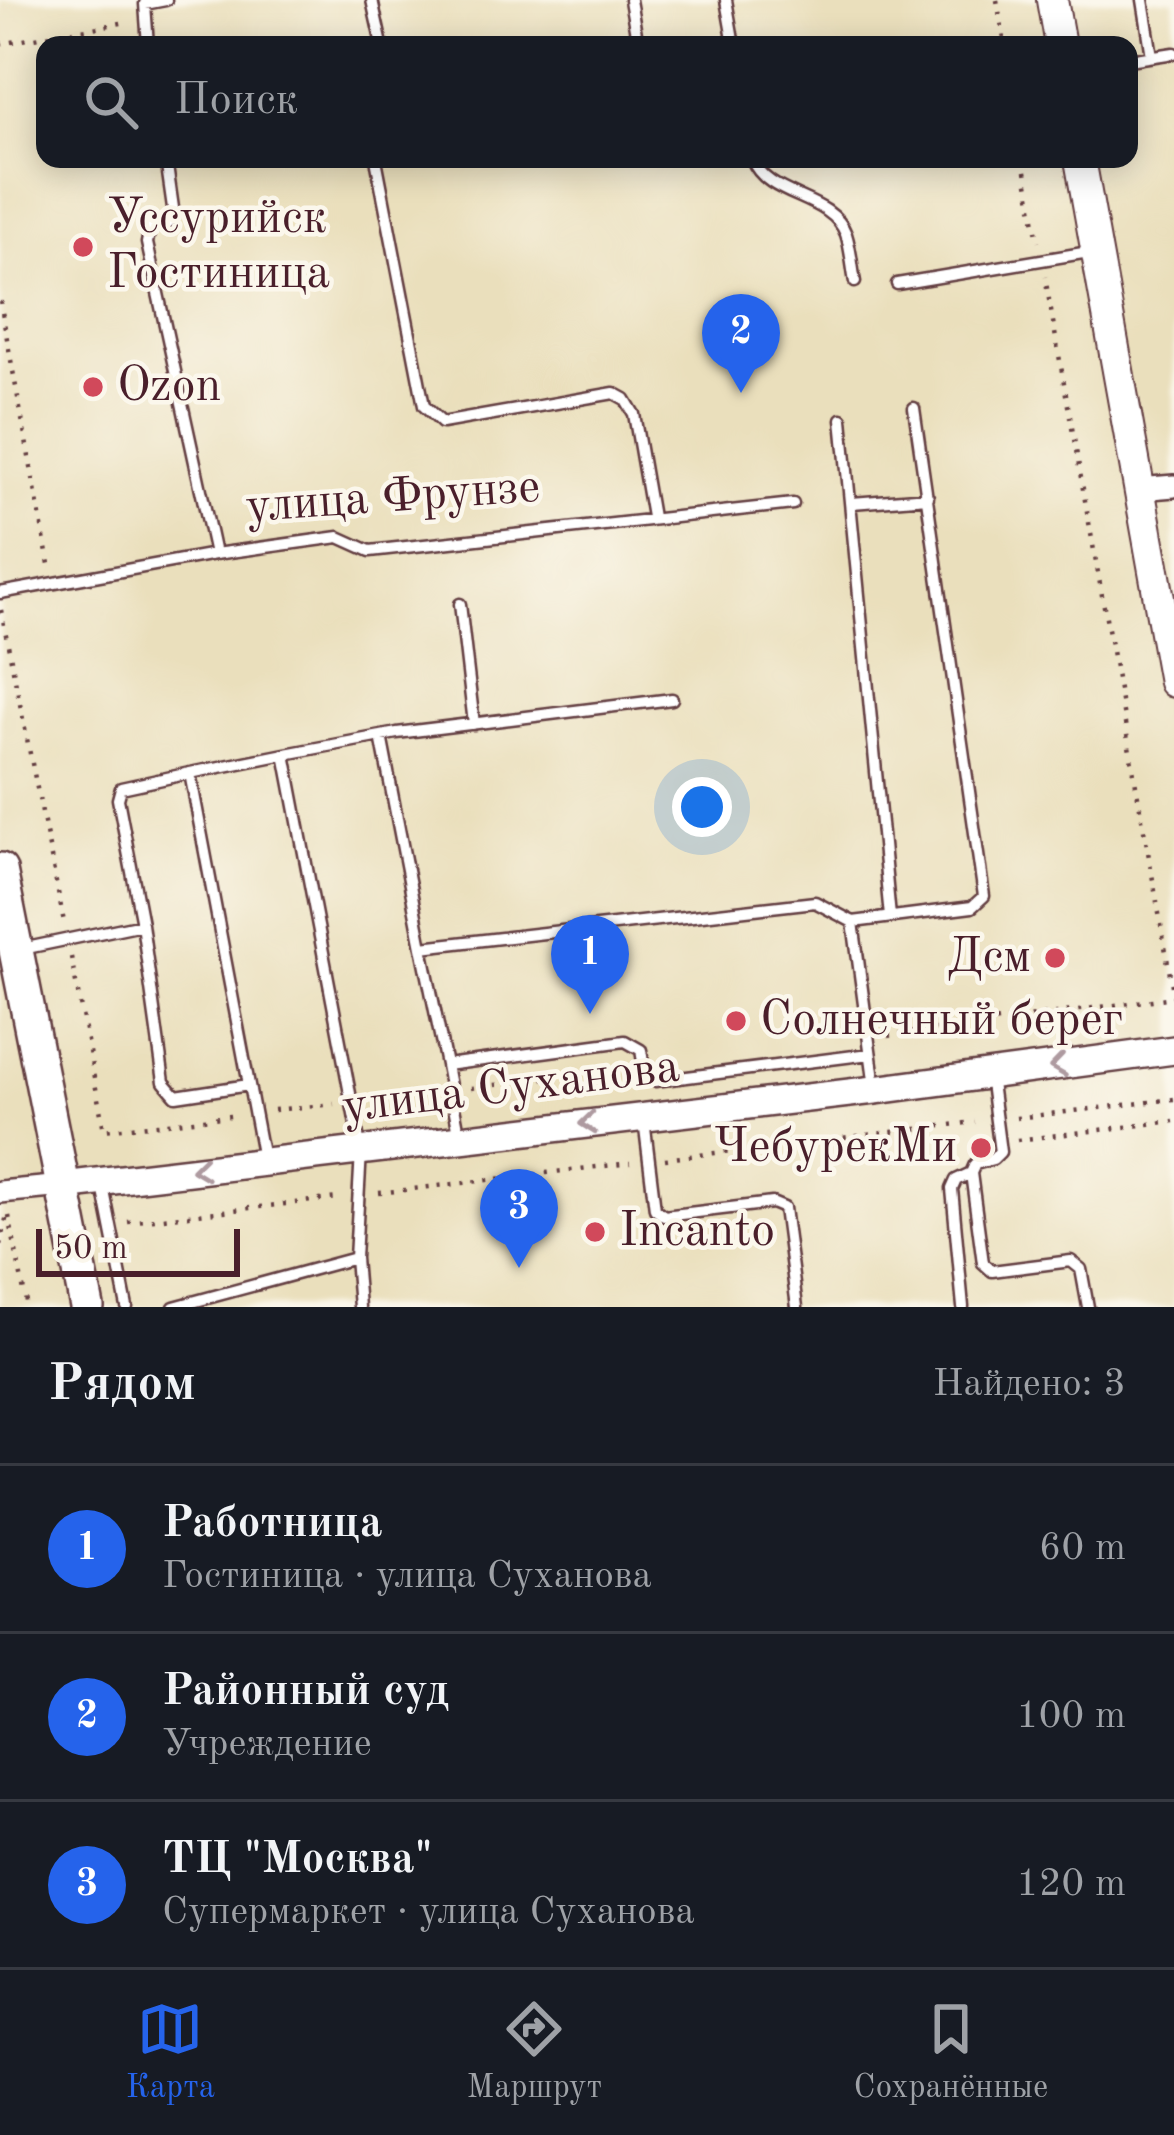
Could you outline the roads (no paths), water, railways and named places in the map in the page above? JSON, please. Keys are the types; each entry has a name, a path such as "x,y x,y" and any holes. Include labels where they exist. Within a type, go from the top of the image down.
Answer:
{"main road":[{"path":"1052,0 1058,36"},
{"path":"1082,168 1174,682"},
{"path":"0,870 87,1307"}],"street":[{"path":"1139,489 1174,486"},
{"name":"улица Суханова","path":"0,1192 875,1090 1174,1050"}],"lane":[{"path":"147,36 145,4 166,0"},
{"path":"372,0 380,36"},
{"path":"631,0 637,36"},
{"path":"726,0 732,36"},
{"path":"1143,0 1152,56"},
{"path":"1138,58 1174,52"},
{"path":"167,168 174,215 167,224 150,228 147,243 215,554"},
{"path":"378,168 424,406 442,423 614,393 625,399 634,414 652,517"},
{"path":"756,168 761,177 835,217 846,233 855,282"},
{"path":"897,284 1097,250"},
{"path":"422,946 815,902 853,922 972,907 984,896 914,407"},
{"path":"842,419 890,916"},
{"path":"852,503 928,497"},
{"name":"улица Фрунзе","path":"0,593 339,537 370,550 387,549 794,504"},
{"path":"460,604 474,724"},
{"path":"249,1085 176,1096 164,1082 142,924 118,800 121,788 381,736 672,699"},
{"path":"381,736 460,1138"},
{"path":"285,754 361,1151 355,1258 359,1307"},
{"path":"190,773 263,1162"},
{"path":"853,922 875,1090"},
{"path":"16,951 142,924"},
{"path":"446,1066 626,1041 641,1050 645,1074 655,1082 870,1054"},
{"path":"990,1075 1000,1152 993,1160 975,1164 971,1173 983,1263 992,1271 1071,1261 1081,1269 1088,1307"},
{"path":"644,1117 655,1208 664,1216 772,1203 784,1208 796,1307"},
{"path":"963,1307 952,1190 956,1180 971,1173"},
{"path":"102,1181 127,1307"},
{"path":"174,1307 355,1258"}],"place":[{"name":"Уссурийск Гостиница","path":"83,247"},
{"name":"Ozon","path":"93,387"},
{"name":"Районный суд","path":"741,393"},
{"name":"Дсм","path":"1055,958"},
{"name":"Работница","path":"590,1014"},
{"name":"Солнечный берег","path":"736,1021"},
{"name":"ЧебурекМи","path":"981,1148"},
{"name":"Incanto","path":"595,1232"},
{"name":"ТЦ \"Москва\"","path":"519,1268"}]}
